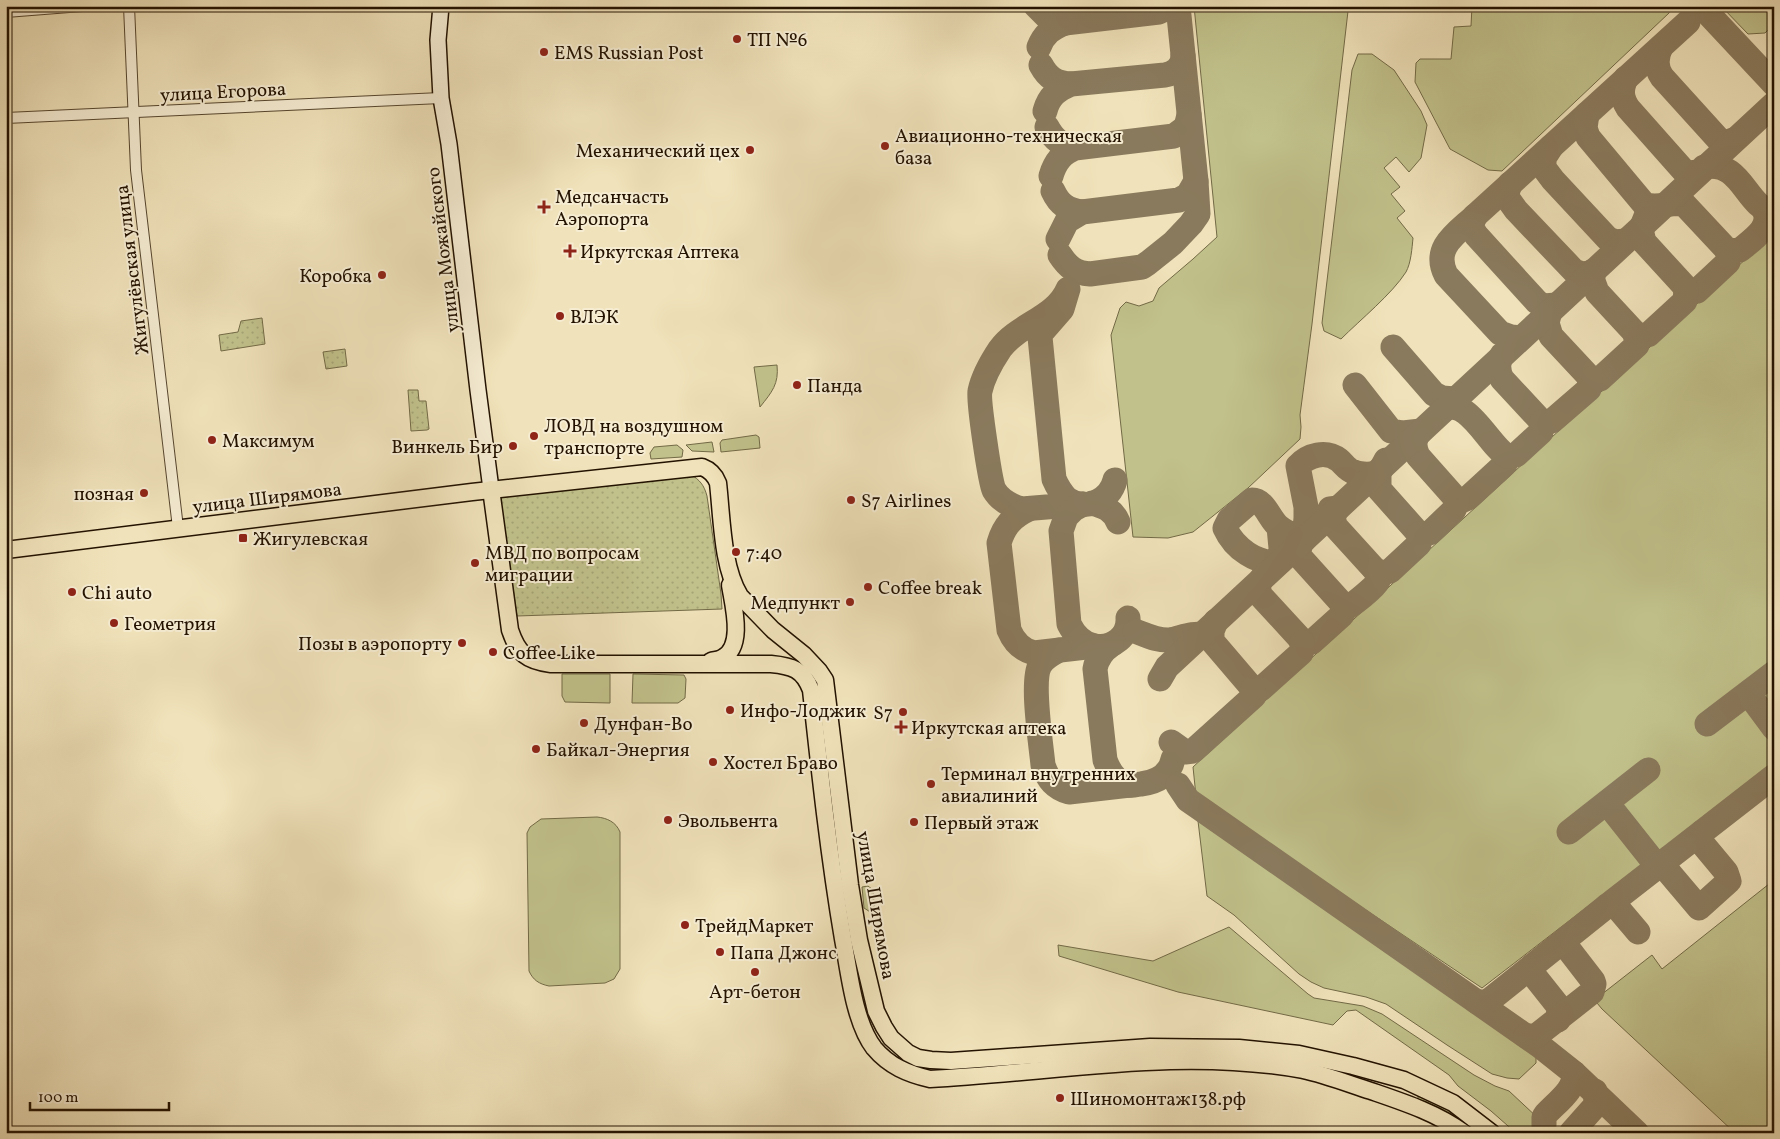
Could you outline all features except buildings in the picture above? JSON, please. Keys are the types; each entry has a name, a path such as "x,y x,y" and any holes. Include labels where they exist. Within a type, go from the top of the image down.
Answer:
{"main road":[{"name":"улица Ширямова","path":"48,544 492,489 702,467 708,469 716,477 718,483 731,579 740,596 773,630 804,655 825,680 850,885 858,934 876,1011 884,1027 900,1047 918,1058 931,1060 979,1059 1150,1047 1269,1050 1299,1054 1388,1074 1422,1088 1453,1104 1492,1133"},
{"name":"улица Ширямова","path":"492,489 510,630 514,642 528,658 551,664 785,665 796,669 807,680 811,690 831,864 850,982 859,1016 874,1047 897,1068 910,1074 930,1079 1151,1061 1205,1060 1276,1066 1306,1071 1416,1108 1446,1121 1464,1133"},
{"path":"6,542 48,544"},
{"path":"6,550 48,544"},
{"path":"699,664 723,658 730,652 736,634 737,625 728,563"},
{"path":"1343,1064 1366,1073 1366,1078 1362,1082 1345,1083"},
{"path":"1416,1108 1408,1102 1408,1092 1414,1087 1422,1088"}],"street":[{"path":"6,12 82,6"},
{"name":"Жигулёвская улица","path":"128,6 136,170 178,528"},
{"name":"улица Можайского","path":"441,6 438,40 442,98 492,489"},
{"name":"улица Егорова","path":"6,118 442,98"}],"green space":[{"path":"1194,6 1347,6 1348,11 1300,415 1300,439 1248,488 1193,532 1168,538 1133,537 1111,335 1120,308 1126,302 1139,306 1153,301 1159,288 1217,237"},
{"path":"1472,6 1673,6 1669,13 1502,171 1488,170 1450,149 1415,82 1416,63 1420,59 1451,59 1454,27 1471,26"},
{"path":"1721,6 1765,6 1774,16 1773,25 1765,33 1748,34"},
{"path":"1358,54 1372,54 1394,70 1421,111 1427,125 1421,158 1409,172 1396,157 1384,168 1400,187 1391,194 1405,211 1397,218 1413,238 1408,268 1393,289 1341,339 1324,331 1322,323 1352,70"},
{"path":"1774,233 1774,659 1696,721 1707,734 1750,700 1774,731 1774,763 1657,855 1615,807 1660,771 1649,758 1558,831 1568,844 1608,813 1648,860 1482,988 1196,796 1193,767"},
{"path":"262,318 265,344 221,351 219,335 238,332 241,321"},
{"path":"345,349 347,366 326,369 323,352"},
{"path":"777,365 777,377 774,388 760,407 754,367"},
{"path":"408,390 418,390 419,401 426,401 429,429 411,431"},
{"path":"756,435 759,437 760,448 721,452 720,443 722,440"},
{"path":"712,442 714,452 692,451 686,445"},
{"path":"677,445 683,450 682,457 651,459 650,453 654,447"},
{"path":"690,474 701,483 707,496 722,609 517,616 500,495"},
{"path":"562,674 610,674 610,703 565,702 562,696"},
{"path":"633,674 684,675 686,679 685,698 678,703 632,703"},
{"path":"1774,682 1774,713 1758,694"},
{"path":"597,817 611,821 620,832 620,969 614,979 605,983 545,985 534,979 529,971 527,833 530,827 541,819"},
{"path":"1198,821 1536,1054 1536,1063 1519,1079 1492,1074 1386,1004 1366,997 1324,988 1299,974 1234,915 1207,896"},
{"path":"1774,880 1774,1133 1735,1133 1602,1009 1597,1003 1597,998 1652,955 1662,969"},
{"path":"868,886 873,890 875,915 864,908 862,887"},
{"path":"1229,927 1314,998 1363,1006 1382,1014 1474,1075 1509,1091 1554,1133 1516,1133 1458,1086 1449,1075 1356,1010 1347,1011 1333,1025 1178,992 1059,956 1058,945 1153,961"},
{"path":"1420,1092 1486,1133 1474,1133 1445,1113 1418,1099 1418,1093"}],"taxiway":[{"path":"1036,6 1048,18 1065,23 1159,12 1172,6"},
{"path":"1060,255 1072,269 1090,274 1142,267 1173,243 1198,214 1178,6"},
{"path":"1701,6 1774,84"},
{"path":"1521,338 1500,333 1446,275 1442,265 1442,256 1448,241 1688,22"},
{"path":"1039,47 1043,38 1049,32 1065,23"},
{"path":"1661,47 1657,62 1658,70 1662,77 1720,141 1727,143 1733,140"},
{"path":"1045,111 1054,94 1071,84 1165,75 1178,69 1182,63 1183,56"},
{"path":"1041,65 1053,79 1071,84"},
{"path":"1626,78 1622,93 1628,108 1683,170 1688,173 1699,172"},
{"path":"1160,679 1167,667 1774,104"},
{"path":"1587,114 1585,128 1588,137 1644,204 1649,206 1684,204 1728,251 1740,250 1760,233 1766,222 1764,210"},
{"path":"1051,176 1060,159 1075,148 1174,136 1186,127 1189,115"},
{"path":"1047,127 1058,141 1075,148"},
{"path":"1551,147 1544,158 1544,168 1553,180 1608,239 1616,242 1625,241"},
{"path":"1704,167 1717,167 1727,171 1736,177 1764,209 1774,212"},
{"path":"1058,239 1067,221 1082,212 1179,200 1188,195 1196,181"},
{"path":"1510,184 1506,196 1516,210 1574,271 1582,274 1591,273"},
{"path":"1053,191 1064,206 1082,212"},
{"path":"1647,214 1641,229 1644,242 1688,290 1697,291 1728,262 1728,251"},
{"path":"1475,216 1471,226 1476,235 1537,302 1544,306 1556,305"},
{"path":"1593,271 1593,281 1597,292 1635,333 1641,336 1648,335 1685,301 1686,289"},
{"path":"1083,504 1022,509 999,497 994,490 990,472 982,424 980,397 981,386 1000,349 1017,333 1055,307 1068,289 1062,309 1042,332 1040,337 1054,479 1067,499 1081,504 1089,504 1102,499 1108,494 1115,480"},
{"path":"1550,311 1547,323 1551,336 1593,381 1600,379 1637,345 1635,333"},
{"path":"1393,347 1434,394 1442,398 1455,399"},
{"path":"1442,411 1451,407 1460,409 1477,423 1507,456 1516,455 1541,432 1542,422 1502,379 1499,367 1502,355"},
{"path":"1542,422 1552,421 1589,389 1590,379"},
{"path":"1355,385 1391,431 1403,433 1421,431 1415,443 1418,456 1457,500 1461,501 1468,498 1505,464 1504,454"},
{"path":"1279,527 1280,562 1263,561 1247,554 1234,542 1225,528 1229,520 1252,500 1264,506 1276,524 1282,529 1304,540 1306,507 1298,466 1302,462 1317,455 1329,455 1356,473 1374,474"},
{"path":"1386,460 1379,473 1379,489 1419,534 1430,533 1454,510 1457,500"},
{"path":"1092,503 1108,509 1114,514 1118,522"},
{"path":"1083,504 1066,517 1061,531 1069,624 1076,635 1083,641 1091,645 1102,646 1114,643 1123,636 1128,624 1128,618"},
{"path":"1330,509 1338,508 1333,515 1335,526 1375,570 1382,573 1390,571 1419,544 1419,534"},
{"path":"1029,509 1018,515 1010,523 1003,532 999,543 1009,630 1022,648 1034,653 1095,646"},
{"path":"1301,542 1300,557 1346,608 1376,584 1379,577 1375,570"},
{"path":"1262,578 1258,586 1260,595 1305,644 1312,642 1342,615 1344,606"},
{"path":"1216,621 1212,631 1212,641 1253,689 1259,690 1262,688 1301,653 1302,642"},
{"path":"1135,631 1161,640 1205,635"},
{"path":"1111,645 1100,655 1095,669 1105,760 1109,768 1120,782 1134,785 1152,782 1162,777 1169,769 1173,759"},
{"path":"1059,650 1044,660 1037,673 1036,698 1043,765 1047,775 1056,786 1069,792 1130,785"},
{"path":"1707,724 1774,673"},
{"path":"1171,742 1185,752 1193,751 1254,696 1253,689"},
{"path":"1751,691 1751,697 1774,728"},
{"path":"1569,832 1648,770"},
{"path":"1477,1002 1486,1002 1491,999 1774,776"},
{"path":"1178,785 1188,800 1540,1046 1574,1073 1637,1133"},
{"path":"1607,803 1657,866"},
{"path":"1669,858 1665,862 1666,869 1699,908 1729,881 1726,872 1699,839 1702,832"},
{"path":"1607,906 1616,906 1638,932"},
{"path":"1526,1036 1536,1036 1592,992 1593,981 1566,946 1568,937"},
{"path":"1532,966 1532,973 1559,1007 1558,1020"},
{"path":"1544,1125 1546,1114 1569,1090 1574,1079 1574,1073"},
{"path":"1571,1133 1595,1106 1595,1091"}],"place":[{"name":"ТП №6","path":"737,39"},
{"name":"EMS Russian Рost","path":"544,52"},
{"name":"Авиационно-техническая база","path":"885,146"},
{"name":"Механический цех","path":"750,150"},
{"name":"Медсанчасть Аэропорта","path":"544,207"},
{"name":"Иркутская Аптека","path":"570,251"},
{"name":"Коробка","path":"382,275"},
{"name":"ВЛЭК","path":"560,316"},
{"name":"Панда","path":"797,385"},
{"name":"ЛОВД на воздушном транспорте","path":"534,436"},
{"name":"Максимум","path":"212,440"},
{"name":"Винкель Бир","path":"513,446"},
{"name":"позная","path":"144,493"},
{"name":"S7 Airlines","path":"851,500"},
{"name":"Жигулевская","path":"243,538"},
{"name":"7:40","path":"736,552"},
{"name":"МВД по вопросам миграции","path":"475,563"},
{"name":"Coffee break","path":"868,587"},
{"name":"Chi auto","path":"72,592"},
{"name":"Медпункт","path":"850,602"},
{"name":"Геометрия","path":"114,623"},
{"name":"Позы в аэропорту","path":"462,643"},
{"name":"Coffee Like","path":"493,652"},
{"name":"Инфо-Лоджик","path":"730,710"},
{"name":"S7","path":"903,712"},
{"name":"Дунфан-Во","path":"584,723"},
{"name":"Иркутская аптека","path":"901,727"},
{"name":"Байкал-Энергия","path":"536,749"},
{"name":"Хостел Браво","path":"713,762"},
{"name":"Терминал внутренних авиалиний","path":"931,784"},
{"name":"Эвольвента","path":"668,820"},
{"name":"Первый этаж","path":"914,822"},
{"name":"ТрейдМаркет","path":"685,925"},
{"name":"Папа Джонс","path":"720,952"},
{"name":"Арт-бетон","path":"755,972"},
{"name":"Шиномонтаж138.рф","path":"1060,1098"}]}
